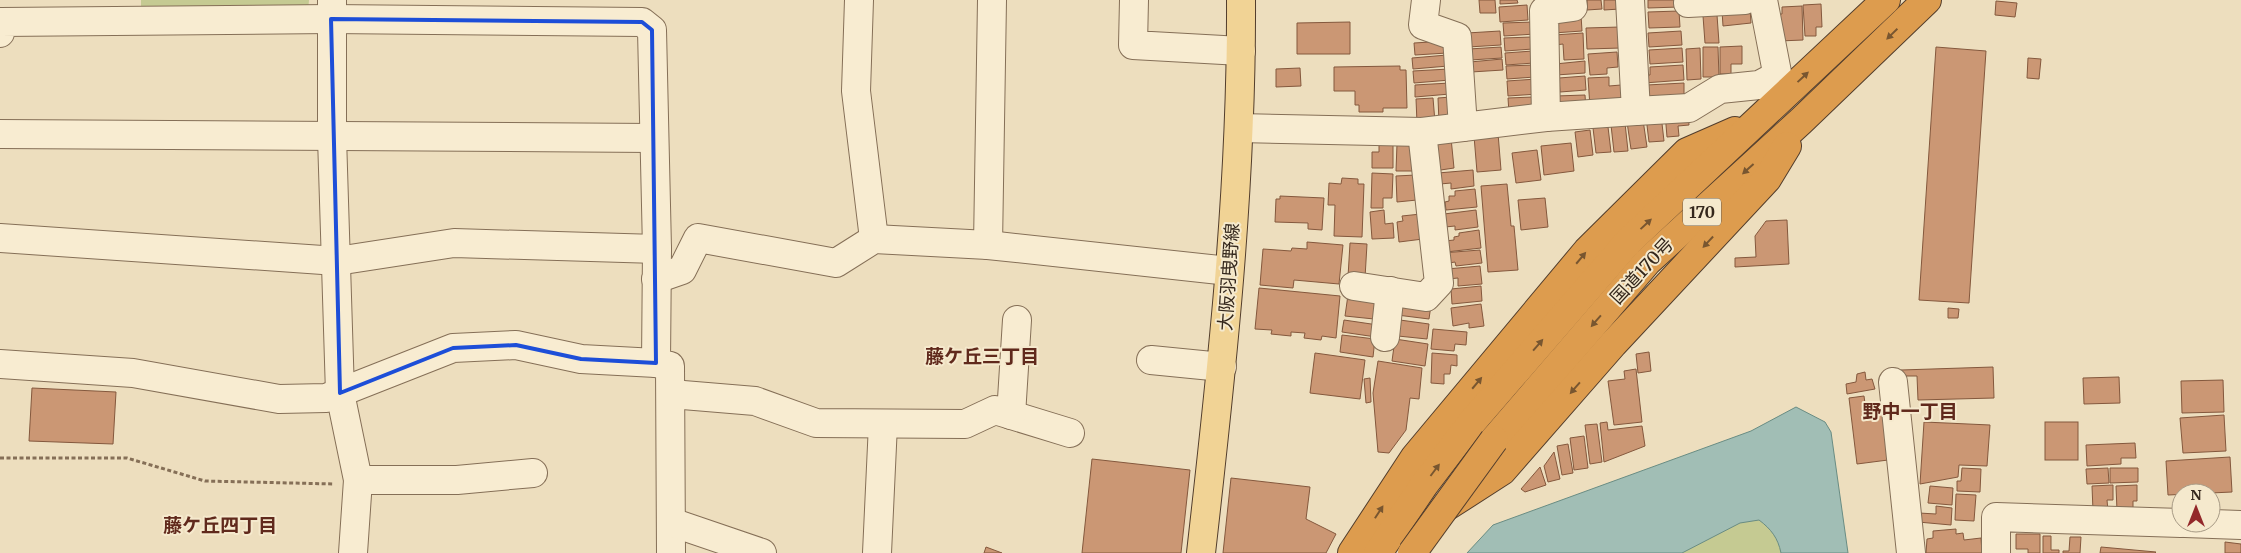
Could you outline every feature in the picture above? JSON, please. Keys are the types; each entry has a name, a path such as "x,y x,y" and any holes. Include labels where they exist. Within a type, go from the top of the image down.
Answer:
{"highway":[{"name":"国道170号","path":"1378,553 1424,485 1472,422 1628,242 1754,123 1779,86 1886,0"},
{"name":"国道170号","path":"1412,553 1494,440 1646,262 1801,121 1927,0"},
{"path":"1406,553 1433,516 1502,471 1613,344 1767,179 1801,121"},
{"path":"1352,553 1415,457 1587,251 1688,152 1754,123"}],"main road":[{"name":"大阪羽曳野線","path":"1201,553 1222,367 1230,271 1239,128 1241,0"}],"street":[{"path":"859,0 856,91 874,239"},
{"path":"988,245 992,0"},
{"path":"1134,0 1133,45 1241,51"},
{"path":"1426,0 1423,25 1457,37 1463,127"},
{"path":"1546,117 1544,11 1573,7 1572,0"},
{"path":"1630,0 1636,111"},
{"path":"1688,3 1745,0"},
{"path":"1239,128 1422,132 1546,117 1689,108 1720,89 1759,85 1779,86 1763,0"},
{"path":"331,10 332,137 340,393 357,482 352,553"},
{"path":"0,32 1,22 331,10 642,22 652,30 657,249 656,363"},
{"path":"1354,286 1426,297 1439,283 1422,132"},
{"path":"0,134 654,138"},
{"path":"0,238 337,261 454,243 657,249"},
{"path":"656,279 682,270 698,238 836,263 874,239 988,245 1230,271"},
{"path":"1385,337 1390,291"},
{"path":"1011,416 1017,320"},
{"path":"0,364 133,373 279,399 326,398 453,348 516,345 581,359 656,363 670,366 671,553"},
{"path":"1152,360 1222,367"},
{"path":"1893,382 1911,553"},
{"path":"671,394 755,402 816,423 965,424 995,410 1070,433"},
{"path":"877,553 884,424"},
{"path":"357,482 457,480 533,473"},
{"path":"1996,553 1996,517 2171,523"},
{"path":"671,522 762,553"},
{"path":"2221,524 2241,525"}],"path":[{"path":"0,458 127,458 205,481 357,482"}],"highlighted area":[{"path":"331,19 642,22 652,30 656,363 581,359 516,345 453,348 340,393"}],"green space":[{"path":"141,0 309,0 308,11 141,9"},
{"path":"1764,510 1783,553 1600,553"}],"water":[{"path":"1796,407 1825,422 1831,432 1848,553 1781,553 1773,534 1759,520 1740,523 1682,553 1467,553 1493,525 1751,431"}],"building":[{"path":"1479,0 1495,0 1496,13 1480,13"},
{"path":"1500,0 1517,0 1518,3 1500,4"},
{"path":"1587,0 1601,0 1602,9 1587,10"},
{"path":"1604,0 1620,0 1620,9 1604,10"},
{"path":"1648,0 1679,0 1679,7 1648,8"},
{"path":"1996,1 2017,3 2015,17 1995,15"},
{"path":"1821,4 1822,27 1816,27 1816,36 1805,36 1803,5"},
{"path":"1527,5 1528,20 1500,22 1499,7"},
{"path":"1802,6 1803,40 1779,41 1778,14 1782,14 1782,7"},
{"path":"1750,8 1751,23 1723,26 1722,11"},
{"path":"1679,11 1680,27 1649,28 1648,12"},
{"path":"1581,15 1582,31 1553,33 1556,16"},
{"path":"1717,15 1719,43 1705,43 1703,16"},
{"path":"1350,22 1350,54 1297,54 1297,23"},
{"path":"1534,22 1535,34 1504,36 1503,23"},
{"path":"1620,27 1621,48 1587,49 1586,28"},
{"path":"1500,31 1501,45 1468,47 1467,33"},
{"path":"1681,31 1682,45 1649,47 1648,33"},
{"path":"1583,33 1584,59 1564,60 1563,44 1555,45 1554,35"},
{"path":"1532,37 1533,49 1505,51 1504,38"},
{"path":"1446,41 1447,53 1415,55 1414,43"},
{"path":"1742,46 1742,64 1731,64 1731,74 1720,74 1720,47"},
{"path":"1501,47 1502,58 1470,60 1469,49"},
{"path":"1703,47 1718,47 1719,77 1703,77"},
{"path":"1936,47 1986,51 1969,303 1919,300"},
{"path":"1682,48 1683,62 1650,64 1649,50"},
{"path":"1700,48 1701,79 1687,80 1686,49"},
{"path":"1533,51 1534,63 1506,65 1505,53"},
{"path":"1617,52 1618,67 1607,68 1607,74 1590,75 1588,54"},
{"path":"1447,55 1448,66 1413,69 1412,58"},
{"path":"2028,58 2041,59 2039,79 2027,78"},
{"path":"1502,59 1503,70 1471,72 1470,62"},
{"path":"1585,61 1585,73 1556,75 1555,64"},
{"path":"1534,65 1535,77 1507,79 1506,66"},
{"path":"1683,65 1684,80 1644,83 1644,75 1650,75 1650,67"},
{"path":"1400,66 1400,70 1406,70 1407,108 1383,108 1383,112 1359,112 1359,105 1355,105 1355,91 1334,91 1334,67"},
{"path":"1300,68 1301,86 1276,87 1276,69"},
{"path":"1449,69 1450,80 1414,83 1413,71"},
{"path":"1585,76 1586,90 1560,92 1559,78"},
{"path":"1609,77 1609,86 1621,85 1622,105 1590,107 1588,78"},
{"path":"1537,79 1538,94 1508,96 1507,81"},
{"path":"1450,83 1450,94 1415,97 1415,85"},
{"path":"1684,83 1684,101 1647,98 1647,85"},
{"path":"1585,95 1586,110 1557,111 1556,96"},
{"path":"1451,97 1453,122 1439,123 1438,98"},
{"path":"1533,97 1534,112 1509,113 1508,98"},
{"path":"1433,98 1435,122 1417,123 1416,99"},
{"path":"1688,111 1689,125 1678,126 1679,136 1667,137 1665,113"},
{"path":"1661,115 1664,141 1649,142 1646,117"},
{"path":"1643,120 1647,147 1631,149 1627,122"},
{"path":"1625,123 1628,151 1614,152 1611,125"},
{"path":"1608,127 1611,152 1596,153 1593,128"},
{"path":"1590,130 1593,155 1578,157 1575,132"},
{"path":"1498,133 1501,170 1477,172 1474,136"},
{"path":"1451,138 1454,168 1434,171 1435,140"},
{"path":"1379,143 1393,143 1393,168 1372,168 1372,152 1379,152"},
{"path":"1571,143 1574,171 1544,175 1541,146"},
{"path":"1397,144 1415,145 1414,171 1396,171"},
{"path":"1537,150 1541,180 1516,183 1512,153"},
{"path":"1473,170 1474,186 1451,189 1451,183 1440,184 1438,173"},
{"path":"1372,173 1393,174 1392,198 1383,198 1383,208 1371,208"},
{"path":"1416,175 1417,200 1397,202 1396,176"},
{"path":"1342,178 1358,179 1358,184 1364,184 1362,237 1334,236 1335,205 1328,205 1329,183 1341,184"},
{"path":"1507,184 1511,226 1514,226 1518,270 1488,272 1481,186"},
{"path":"1475,189 1477,207 1446,210 1445,202 1449,201 1449,196 1455,196 1455,191"},
{"path":"1280,196 1324,198 1322,230 1308,229 1308,223 1275,222 1276,199 1280,199"},
{"path":"1545,198 1548,227 1521,230 1518,200"},
{"path":"1384,210 1385,224 1393,223 1394,238 1372,239 1370,212"},
{"path":"1476,210 1478,227 1455,230 1455,226 1445,227 1444,214"},
{"path":"1421,214 1423,239 1399,242 1397,222 1403,221 1402,216"},
{"path":"1787,220 1789,264 1735,267 1735,258 1756,257 1755,236 1766,221"},
{"path":"1479,230 1481,248 1446,252 1445,241 1454,240 1454,237 1459,236 1459,233"},
{"path":"1307,242 1343,245 1339,284 1294,280 1293,288 1260,285 1263,249 1291,251 1292,248 1307,249"},
{"path":"1350,243 1367,244 1365,278 1348,277"},
{"path":"1480,250 1482,263 1456,266 1455,262 1443,264 1442,253"},
{"path":"1480,266 1482,284 1458,286 1458,278 1448,279 1447,269"},
{"path":"1481,286 1482,301 1452,304 1451,289"},
{"path":"1259,288 1340,296 1336,338 1322,336 1321,340 1304,338 1305,333 1291,332 1291,336 1271,334 1272,330 1255,329"},
{"path":"1348,295 1377,298 1374,319 1345,316"},
{"path":"1399,301 1431,305 1429,319 1397,315"},
{"path":"1481,304 1484,326 1469,328 1469,323 1453,326 1451,308"},
{"path":"1948,308 1959,309 1958,318 1948,318"},
{"path":"1344,320 1378,325 1376,337 1342,332"},
{"path":"1400,320 1429,324 1427,339 1398,336"},
{"path":"1433,329 1467,332 1466,345 1455,344 1454,351 1431,349"},
{"path":"1342,335 1375,339 1373,357 1340,352"},
{"path":"1395,339 1428,344 1425,366 1392,361"},
{"path":"1649,352 1651,371 1638,373 1636,354"},
{"path":"1315,353 1365,360 1360,399 1310,393"},
{"path":"1432,353 1457,355 1457,366 1451,365 1450,374 1444,374 1444,384 1431,383"},
{"path":"1378,361 1422,368 1419,399 1410,398 1406,430 1389,453 1378,452 1373,393"},
{"path":"1993,367 1994,398 1918,400 1917,376 1902,376 1901,370"},
{"path":"1636,369 1642,422 1614,425 1608,381 1625,379 1624,371"},
{"path":"1865,372 1866,380 1872,379 1875,389 1847,394 1846,384 1856,382 1857,374"},
{"path":"2119,377 2120,403 2084,404 2083,378"},
{"path":"1370,378 1371,402 1366,403 1364,379"},
{"path":"2223,380 2224,412 2182,413 2181,381"},
{"path":"32,388 116,392 113,444 29,441"},
{"path":"1864,396 1866,411 1882,409 1888,460 1857,464 1849,398"},
{"path":"2224,415 2226,451 2183,453 2180,418"},
{"path":"1607,422 1608,430 1642,426 1645,446 1604,462 1600,423"},
{"path":"1924,422 1990,425 1987,466 1959,465 1958,477 1920,484"},
{"path":"2045,422 2078,422 2078,460 2045,460"},
{"path":"1597,424 1602,462 1590,464 1585,425"},
{"path":"1584,436 1588,468 1574,470 1570,438"},
{"path":"2135,443 2136,458 2121,458 2121,464 2087,466 2086,445"},
{"path":"1568,444 1573,473 1562,475 1557,446"},
{"path":"1554,452 1560,479 1548,482 1544,466"},
{"path":"2230,457 2232,492 2221,493 2221,483 2171,483 2171,495 2168,495 2166,461"},
{"path":"1092,459 1190,470 1181,553 1082,553"},
{"path":"1540,467 1546,485 1525,492 1521,489"},
{"path":"1962,468 1981,469 1980,492 1957,491 1957,481 1961,481"},
{"path":"2108,468 2109,483 2087,484 2086,469"},
{"path":"2110,468 2138,468 2138,482 2110,483"},
{"path":"1231,478 1310,487 1306,519 1336,534 1326,553 1223,553"},
{"path":"2113,485 2113,500 2107,500 2108,511 2093,511 2092,486"},
{"path":"2137,485 2137,501 2133,501 2133,510 2117,511 2116,486"},
{"path":"1930,486 1953,488 1952,505 1928,503"},
{"path":"1956,494 1976,495 1974,521 1955,520"},
{"path":"1936,506 1952,508 1951,525 1918,522 1919,513 1936,514"},
{"path":"1956,529 1956,534 1963,533 1964,540 1981,538 1982,553 1926,553 1927,539 1933,538 1933,531"},
{"path":"2016,534 2040,534 2040,553 2028,553 2028,549 2016,549"},
{"path":"2043,536 2051,536 2051,550 2059,550 2059,553 2043,553"},
{"path":"2070,537 2081,537 2080,553 2063,553 2063,551 2069,551"},
{"path":"2225,542 2241,544 2241,553 2225,553"},
{"path":"986,547 1002,553 984,553"},
{"path":"2101,547 2156,552 2100,553"}],"district":[{"name":"藤ケ丘三丁目","path":"982,356"},
{"name":"野中一丁目","path":"1910,411"},
{"name":"藤ケ丘四丁目","path":"220,525"}]}
